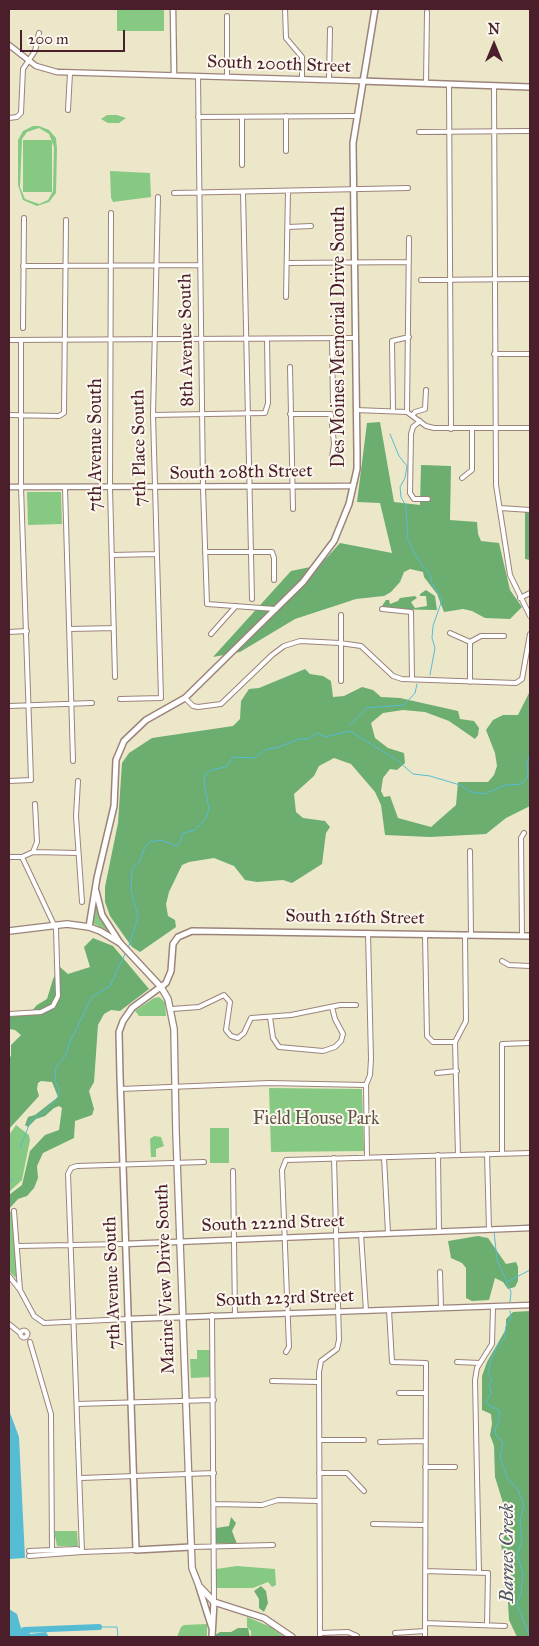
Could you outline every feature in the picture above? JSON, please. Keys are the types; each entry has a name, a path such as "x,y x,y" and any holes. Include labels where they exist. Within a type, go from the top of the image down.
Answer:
{"main road":[{"name":"Des Moines Memorial Drive South","path":"89,927 97,878 114,806 115,769 120,748 124,741 139,726 185,698 314,570 334,541 344,518 357,469 352,153 361,81 375,9"},
{"name":"South 200th Street","path":"361,81 530,87"},
{"path":"97,878 98,904 120,943"},
{"path":"9,931 54,925 89,927"},
{"name":"Marine View Drive South","path":"89,927 110,936 130,952 161,987 172,1009 190,1547 192,1568 198,1584 214,1602"},
{"name":"South 216th Street","path":"161,987 170,975 172,947 181,935 197,930 530,936"},
{"name":"7th Avenue South","path":"136,1550 119,1032 126,1016 161,987"},
{"path":"136,1550 190,1547"},
{"path":"198,1584 212,1628"},
{"path":"212,1637 214,1602 264,1618 292,1637"}],"street":[{"path":"173,9 174,75"},
{"path":"285,9 286,38 302,58 302,79"},
{"path":"426,83 427,12"},
{"path":"227,16 227,76"},
{"path":"329,80 330,29"},
{"path":"9,118 19,116 22,109 22,76 28,61 35,51 39,33"},
{"name":"South 200th Street","path":"9,45 28,61 51,72 361,81"},
{"path":"68,110 70,73"},
{"name":"8th Avenue South","path":"198,76 201,414 207,604 236,606"},
{"path":"449,84 451,429"},
{"path":"494,86 496,485 510,575 530,616"},
{"path":"286,116 286,151"},
{"path":"198,117 356,116"},
{"path":"242,117 242,165"},
{"path":"419,132 530,131"},
{"path":"174,193 408,188"},
{"path":"286,297 288,191"},
{"path":"243,192 252,599"},
{"name":"7th Place South","path":"120,699 161,698 153,415 158,197"},
{"name":"7th Avenue South","path":"111,213 110,488 115,677"},
{"path":"23,328 24,218"},
{"path":"9,415 59,416 65,410 66,220"},
{"path":"288,227 311,226"},
{"path":"407,412 409,238"},
{"path":"288,263 409,262"},
{"path":"24,266 200,266"},
{"path":"421,280 530,279"},
{"path":"393,410 392,341 409,337"},
{"path":"332,338 333,404"},
{"path":"9,340 154,341 355,338"},
{"path":"153,415 262,415 268,411 267,339"},
{"path":"9,780 31,780 21,487 21,340"},
{"path":"494,354 530,354"},
{"path":"290,366 293,509"},
{"path":"413,415 415,412 425,409 426,390"},
{"path":"356,410 407,412 430,428 472,430 530,428"},
{"path":"290,414 331,414 334,435 332,458"},
{"path":"420,421 414,427 411,434 410,493 414,499 428,499"},
{"path":"462,478 472,470 472,430"},
{"name":"South 208th Street","path":"9,487 203,488 353,486"},
{"path":"65,488 73,761"},
{"path":"500,508 530,510"},
{"path":"205,552 272,552 274,558 274,580"},
{"path":"112,555 157,554"},
{"path":"520,598 530,593"},
{"path":"210,634 236,606 275,609"},
{"path":"382,609 411,612 412,679"},
{"path":"341,615 341,681"},
{"path":"70,629 114,628"},
{"path":"9,632 27,631"},
{"path":"450,633 470,642"},
{"path":"185,698 193,706 198,707 221,704 272,655 292,643 340,643 361,646 393,676 412,679 512,684 520,682 523,674 530,634"},
{"path":"470,642 481,636 504,636"},
{"path":"470,642 470,682"},
{"path":"9,706 92,703"},
{"path":"78,781 78,853 82,902"},
{"path":"33,852 36,842 35,804"},
{"path":"522,936 521,838 524,833"},
{"path":"458,1155 456,1042 466,1021 470,850"},
{"path":"9,856 22,857 33,852 78,853"},
{"path":"9,1014 41,1012 53,1006 57,1000 56,932 22,857"},
{"path":"367,1157 366,1085 370,1075 371,1059 368,933"},
{"path":"425,934 427,1036 432,1042 456,1042"},
{"path":"502,961 509,966 530,966"},
{"path":"172,1009 199,1007 224,995 230,1002 226,1030 234,1038 243,1035 251,1018 270,1017 356,1004"},
{"path":"270,1017 273,1038 279,1047 323,1051 336,1047 341,1041 343,1034 335,1019 332,1007"},
{"path":"502,1154 502,1044 530,1044"},
{"path":"437,1073 457,1071"},
{"path":"120,1089 269,1083 366,1085"},
{"path":"286,1352 289,1346 282,1170 284,1161 290,1158 530,1153"},
{"path":"487,1154 489,1229"},
{"path":"438,1155 439,1231"},
{"path":"384,1157 388,1233"},
{"path":"334,1158 339,1345 335,1351 321,1361 318,1382 320,1635 348,1632 357,1636"},
{"path":"82,1552 81,1478 70,1244 69,1170 77,1166 204,1162"},
{"path":"233,1171 235,1314"},
{"path":"14,1211 20,1290"},
{"name":"South 222nd Street","path":"18,1246 125,1244 284,1236 530,1228"},
{"path":"361,1234 366,1311"},
{"path":"440,1272 441,1308"},
{"path":"9,1276 20,1290"},
{"name":"South 223rd Street","path":"20,1290 34,1316 46,1324 182,1316 530,1305"},
{"path":"479,1572 475,1380 480,1363 493,1340 493,1307"},
{"path":"389,1310 392,1362 426,1363 425,1637"},
{"path":"212,1315 214,1602"},
{"path":"9,1324 20,1333"},
{"path":"30,1342 51,1414 50,1552"},
{"path":"457,1362 480,1363"},
{"path":"272,1381 318,1382"},
{"path":"399,1393 425,1393"},
{"path":"77,1404 214,1400"},
{"path":"319,1440 364,1440"},
{"path":"380,1442 426,1441"},
{"path":"425,1467 455,1467"},
{"path":"81,1478 214,1473"},
{"path":"319,1473 346,1473 364,1491"},
{"path":"214,1504 262,1505 278,1500 319,1500"},
{"path":"373,1524 425,1525"},
{"path":"190,1547 273,1545"},
{"path":"29,1553 136,1550"},
{"path":"425,1571 479,1572 488,1574 487,1625"},
{"path":"425,1623 505,1626"},
{"path":"395,1633 425,1631"}],"green space":[{"path":"117,9 164,9 164,31 117,31"},
{"path":"107,115 117,115 126,118 119,123 108,123 101,119"},
{"path":"33,126 39,126 49,130 56,138 56,193 49,202 37,206 23,200 18,185 18,140 23,131","holes":["39,128 49,134 54,147 53,191 48,200 39,204 25,199 20,187 22,139 27,132"]},
{"path":"23,140 52,140 52,192 23,192"},
{"path":"110,171 150,173 151,197 113,202 111,198"},
{"path":"380,422 394,502 420,505 421,465 451,466 450,520 477,522 481,541 499,543 510,590 522,607 510,619 485,618 472,611 463,609 444,612 437,594 424,577 423,572 410,569 404,572 400,582 391,592 384,596 356,599 295,619 240,652 213,657 291,571 320,565 340,543 392,553 380,503 357,502 367,423"},
{"path":"27,492 61,492 62,524 28,525"},
{"path":"525,510 530,510 530,560 525,559"},
{"path":"426,590 435,596 437,610 384,609 382,606 386,600 389,600 390,604 398,601 400,598 415,596 417,598 411,602 415,608 427,606 426,596 420,596"},
{"path":"305,669 310,674 323,676 331,681 333,697 344,696 362,687 373,690 381,697 400,698 458,711 460,719 474,721 479,728 475,739 449,721 425,712 403,710 383,713 371,723 375,738 388,748 404,753 405,763 397,770 390,769 383,778 381,791 384,797 390,796 398,818 431,827 456,805 458,782 488,782 494,775 497,766 495,753 486,730 493,720 503,715 518,715 530,691 530,806 506,818 486,834 430,837 385,835 381,805 375,792 351,764 334,758 319,766 314,776 294,794 296,812 303,818 325,821 330,827 326,833 322,864 292,883 283,880 257,882 245,880 234,866 214,858 182,865 169,892 166,904 168,916 175,920 176,927 140,952 132,947 110,916 105,902 105,887 118,823 122,763 129,753 152,738 233,726 240,719 241,701 249,689 259,688"},
{"path":"95,895 111,932 92,923"},
{"path":"93,938 113,946 149,989 120,1011 111,1010 104,1014 98,1025 94,1082 89,1091 94,1109 92,1115 75,1121 74,1138 43,1153 37,1166 38,1178 34,1188 27,1196 18,1199 9,1209 9,1195 22,1185 30,1151 45,1135 59,1130 62,1108 59,1106 54,1108 45,1116 36,1119 28,1127 25,1125 28,1117 35,1115 58,1097 52,1082 41,1081 38,1083 37,1089 39,1096 9,1129 9,1058 11,1056 11,1045 21,1035 15,1030 9,1029 9,1017 30,1013 37,1005 47,999 53,979 60,967 68,974 90,967 84,947"},
{"path":"159,997 165,1002 166,1016 139,1016 135,1011 154,998"},
{"name":"Field House Park","path":"269,1088 362,1089 364,1151 271,1152"},
{"path":"16,1125 29,1135 30,1140 22,1180 9,1192 9,1135"},
{"path":"210,1128 229,1128 229,1163 210,1163"},
{"path":"154,1136 161,1137 164,1146 156,1149 156,1157 151,1157 150,1139"},
{"path":"14,1211 17,1279 9,1271 9,1212"},
{"path":"478,1236 488,1238 506,1264 516,1262 518,1281 515,1287 508,1289 503,1282 495,1278 489,1300 472,1301 466,1298 466,1268 462,1263 451,1258 448,1241"},
{"path":"530,1311 530,1637 517,1637 509,1620 507,1585 512,1572 503,1559 501,1544 506,1532 503,1503 495,1477 494,1446 490,1435 491,1414 482,1410 482,1376 487,1362 506,1329 506,1319 513,1312"},
{"path":"197,1350 210,1350 211,1377 191,1378 190,1359 197,1359"},
{"path":"231,1517 236,1523 232,1531 237,1544 216,1543 216,1528 229,1526"},
{"path":"54,1531 77,1531 78,1546 57,1546"},
{"path":"237,1566 275,1569 276,1585 272,1587 268,1582 253,1588 216,1588 216,1569"},
{"path":"261,1586 266,1591 268,1603 264,1612 259,1608 259,1599 254,1591"},
{"path":"247,1617 271,1627 284,1637 251,1637 251,1631 247,1627"},
{"path":"207,1624 207,1637 177,1637 181,1627 184,1625"},
{"path":"238,1628 248,1628 250,1637 217,1637 215,1635 220,1632 231,1632"}],"water":[{"path":"9,1410 19,1437 25,1558 9,1559"},
{"path":"9,1609 17,1614 21,1628 31,1634 46,1632 49,1637 9,1637"}],"waterway":[{"path":"390,434 399,456 407,466 405,478 400,487 401,497 406,506 408,540 419,561 430,575 432,583 442,600 433,626 432,638 435,648 430,675"},
{"path":"350,725 366,708 404,705 415,693 417,684"},
{"path":"128,949 138,917 131,890 132,869 139,862 145,847 150,842 161,840 176,846 180,843 183,833 195,830 206,819 209,808 204,784 205,775 211,770 226,767 233,757 254,758 265,750 299,739 308,739 318,733 325,737 350,731 397,760 413,774 430,776 460,785 471,792 484,794 506,785 522,784 528,776 527,763 530,752"},
{"path":"20,1148 31,1120 44,1112 58,1097 59,1088 55,1081 56,1067 66,1055 69,1044 92,997 110,986 126,952"},
{"path":"9,1183 13,1178"},
{"path":"494,1227 530,1225"},
{"path":"494,1231 497,1260 507,1282"},
{"name":"Barnes Creek","path":"510,1302 511,1292 507,1282 530,1270"},
{"name":"Barnes Creek","path":"510,1311 511,1319 506,1326 504,1339 497,1346 490,1363 488,1373 492,1379 489,1385 491,1393 486,1402 488,1405 499,1410 499,1421 495,1429 496,1435 503,1443 500,1458 507,1478 518,1490 524,1505 520,1520 522,1540 517,1555 523,1573 521,1593 517,1604 530,1637"},
{"path":"99,1627 117,1627 118,1637"},
{"path":"24,1630 99,1627"},
{"path":"218,1636 246,1637"},
{"path":"198,1637 206,1637"}]}
